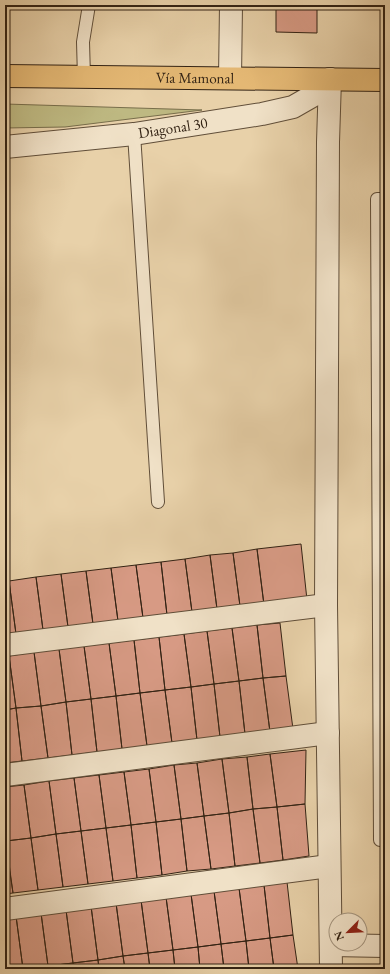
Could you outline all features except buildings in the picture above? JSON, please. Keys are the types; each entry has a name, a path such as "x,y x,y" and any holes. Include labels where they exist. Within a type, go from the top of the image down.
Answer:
{"main road":[{"name":"Vía Mamonal","path":"5,76 385,80"}],"street":[{"path":"230,78 231,5"},
{"path":"330,79 328,142 326,605 330,912"},
{"name":"Diagonal 30","path":"5,147 134,134 262,114 293,107 314,95 330,79"},
{"path":"5,645 326,605"},
{"path":"5,775 328,733"},
{"path":"5,909 329,866"},
{"path":"368,946 385,946"},
{"path":"331,952 331,969"}],"lane":[{"path":"84,77 83,42 89,5"},
{"path":"134,134 158,502"},
{"path":"385,199 377,199 380,840 385,840"}],"shaded area":[{"path":"5,104 202,110 65,127 5,128"}]}
